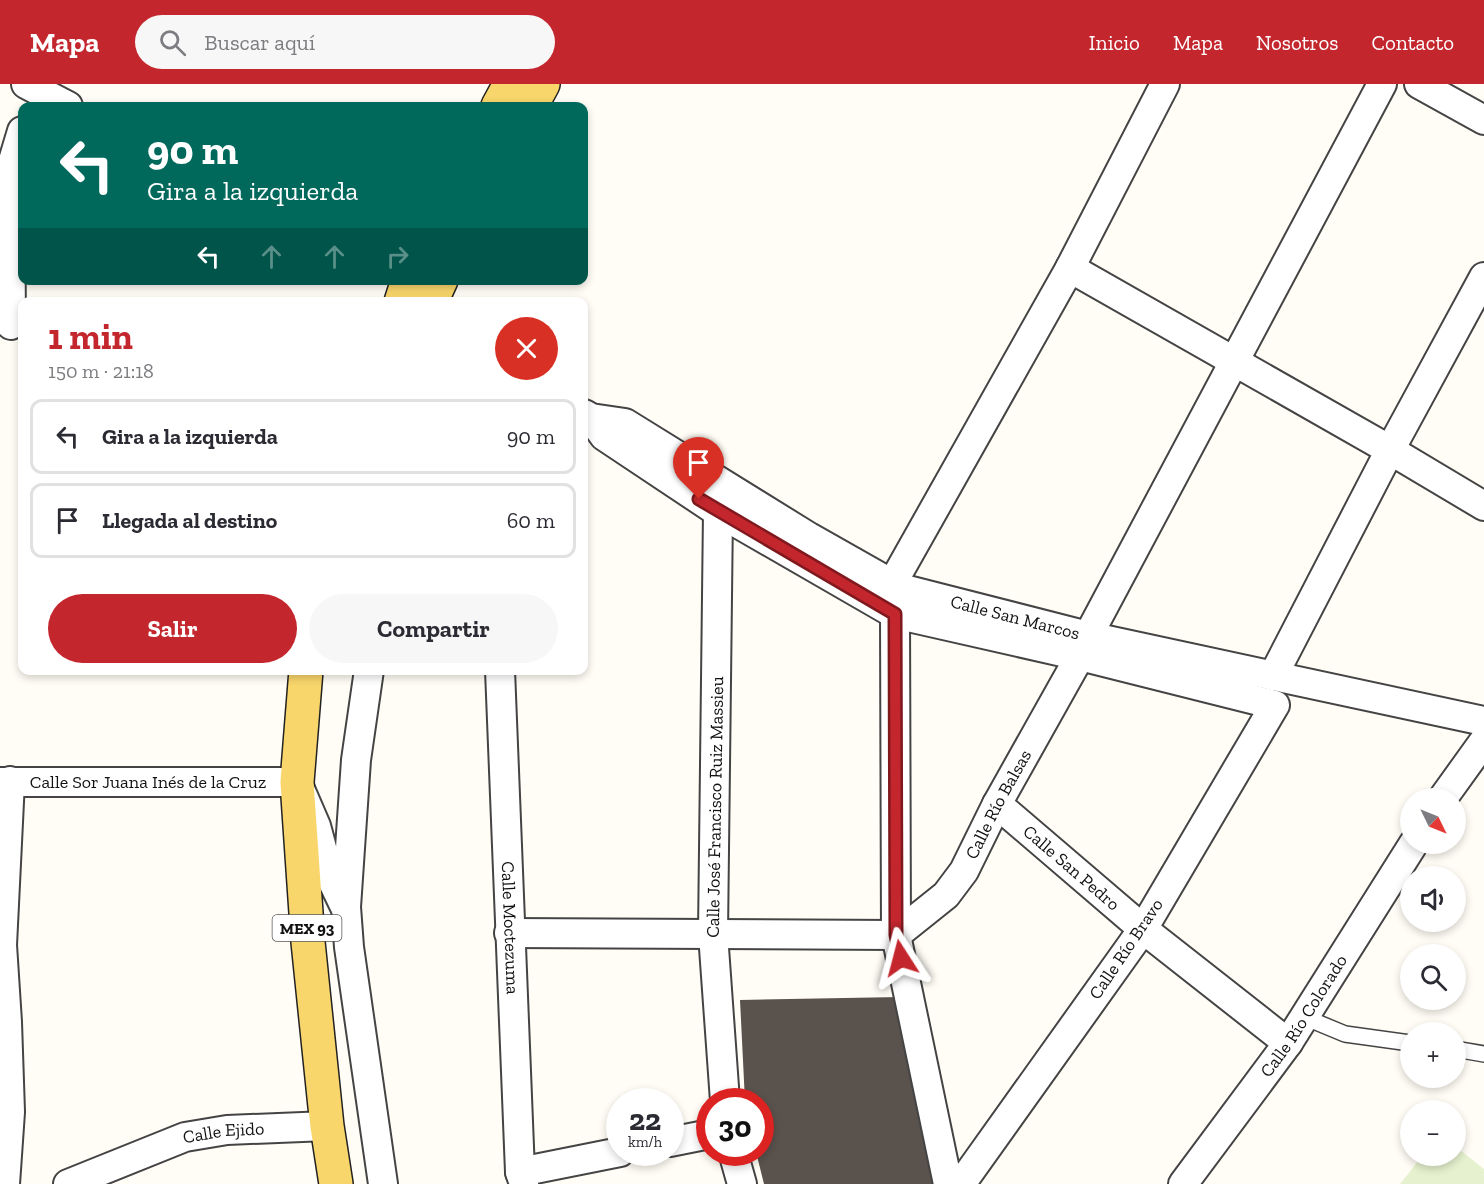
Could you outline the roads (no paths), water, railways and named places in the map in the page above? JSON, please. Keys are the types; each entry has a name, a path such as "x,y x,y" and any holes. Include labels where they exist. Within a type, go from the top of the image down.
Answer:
{"main road":[{"path":"500,102 510,84"},
{"path":"533,102 543,84"},
{"name":"MEX 93","path":"306,675 297,782 308,942 327,1126 336,1184"}],"street":[{"path":"892,585 1070,268 1165,84"},
{"name":"Calle Río Balsas","path":"896,935 946,895 964,871 997,804 1084,646 1382,84"},
{"path":"1419,84 1484,120"},
{"path":"31,93 57,102"},
{"path":"11,325 10,171 18,144"},
{"path":"1070,268 1390,450 1484,507"},
{"path":"1273,676 1390,450 1484,277"},
{"name":"Calle San Marcos","path":"588,416 625,423 809,537 892,585 1084,646 1273,676 1484,721"},
{"path":"588,417 604,436 718,512 895,614 1084,646"},
{"name":"Calle José Francisco Ruiz Massieu","path":"718,512 713,934 725,1088"},
{"path":"895,614 896,935 948,1184"},
{"name":"Calle Río Bravo","path":"961,1184 1143,929 1275,705 1084,646"},
{"path":"368,675 356,760 346,907 349,947 383,1184"},
{"name":"Calle Moctezuma","path":"500,675 509,933 522,1178"},
{"path":"1450,788 1484,741"},
{"path":"5,782 1,945 8,1022 10,1112 5,1184"},
{"name":"Calle Sor Juana Inés de la Cruz","path":"5,782 297,782"},
{"path":"297,782 316,826 329,874 346,907"},
{"name":"Calle San Pedro","path":"997,804 1143,929 1288,1043"},
{"name":"Calle Río Colorado","path":"1183,1184 1288,1043 1407,854"},
{"path":"509,933 896,935"},
{"name":"Calle Ejido","path":"68,1184 185,1137 227,1130 327,1126"},
{"path":"522,1178 606,1156"},
{"path":"738,1166 742,1184"}],"lane":[{"path":"1304,1017 1345,1034 1400,1042"},
{"path":"1466,1051 1484,1054"}]}
